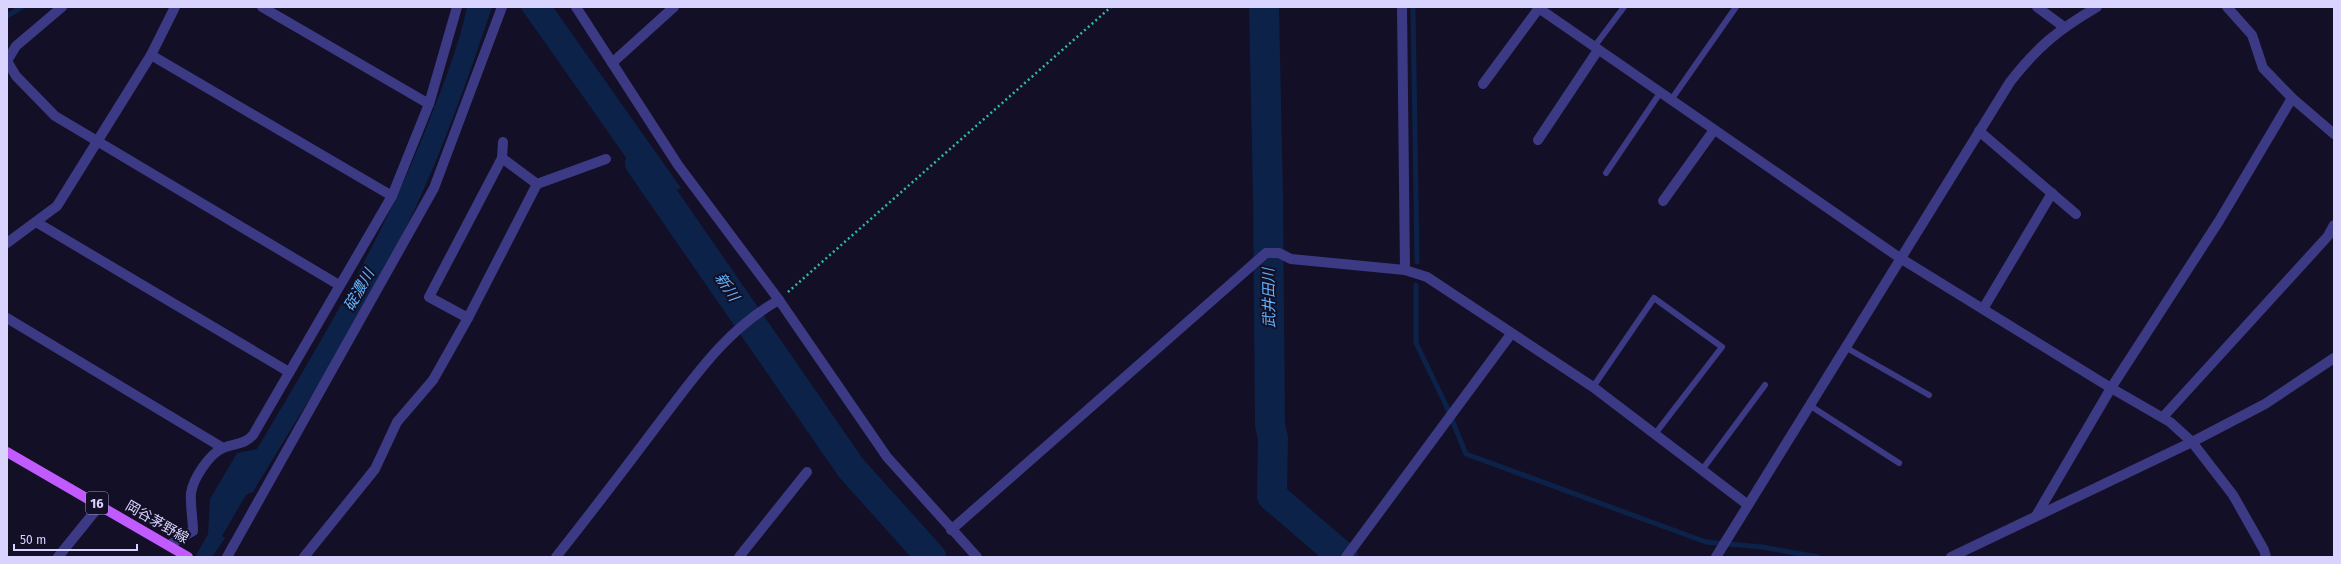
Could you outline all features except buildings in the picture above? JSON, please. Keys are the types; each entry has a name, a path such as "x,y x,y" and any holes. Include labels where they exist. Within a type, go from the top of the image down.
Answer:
{"main road":[{"name":"岡谷茅野線","path":"7,452 187,556"}],"street":[{"path":"62,7 16,46 7,61 16,76 55,116 339,285"},
{"path":"7,243 58,206 99,142 151,55 176,7"},
{"path":"262,7 429,104"},
{"path":"169,545 194,531 191,493 194,483 212,454 223,448 246,443 253,435 392,196 429,104 457,7"},
{"path":"227,557 434,188 502,7"},
{"path":"576,7 678,165 780,300 887,457 951,530 977,557"},
{"path":"612,63 674,7"},
{"path":"1402,7 1405,270"},
{"path":"2037,7 2064,27"},
{"path":"1716,557 2010,82 2032,54 2064,27 2097,7"},
{"path":"2227,7 2252,36 2263,68 2292,98 2334,134"},
{"path":"1483,84 1538,8 1900,258 2111,388 2163,418 2192,442 2233,495 2264,550 2266,557"},
{"path":"1538,140 1596,48"},
{"path":"151,55 392,196"},
{"path":"2036,516 2111,388 2219,221 2292,98"},
{"path":"1663,201 1714,130"},
{"path":"1979,131 2076,214"},
{"path":"468,318 429,296 502,158 503,142"},
{"path":"502,158 537,184"},
{"path":"304,557 375,469 397,422 433,380 468,318 537,184 606,159"},
{"path":"1983,309 2052,193"},
{"path":"36,222 289,372"},
{"path":"2163,418 2328,236 2334,225"},
{"path":"951,530 1266,253 1279,253 1291,259 1405,270 1427,277 1510,334 1593,387 1748,505"},
{"path":"556,557 701,369 737,328 760,310 780,300"},
{"path":"7,318 223,448"},
{"path":"1346,557 1510,334"},
{"path":"1951,557 2109,483 2192,442 2265,404 2334,358"},
{"path":"739,557 807,472"},
{"path":"58,557 100,505"}],"lane":[{"path":"1596,48 1624,7"},
{"path":"1671,100 1736,7"},
{"path":"1606,173 1660,92"},
{"path":"1593,387 1654,298 1722,347 1655,434"},
{"path":"1845,347 1929,395"},
{"path":"1702,470 1765,385"},
{"path":"1809,405 1899,463"}],"path":[{"path":"780,300 1111,7"}],"water":[{"name":"碇濃川","path":"467,7 492,7 446,137 413,213 357,320 253,492 246,495 222,536 225,538 212,557 195,557 208,534 210,499 237,453 257,449 351,286 394,203 413,160 446,76 456,49"},
{"path":"520,7 553,7 681,188 656,200"}],"waterway":[{"path":"7,16 22,7"},
{"name":"武井田川","path":"1264,7 1268,196 1270,425 1273,438 1272,496 1343,557"},
{"path":"1413,7 1417,262"},
{"name":"新川","path":"640,163 851,468 931,557"},
{"path":"1416,285 1416,343 1446,405 1466,454 1706,542 1762,547 1818,557"}]}
